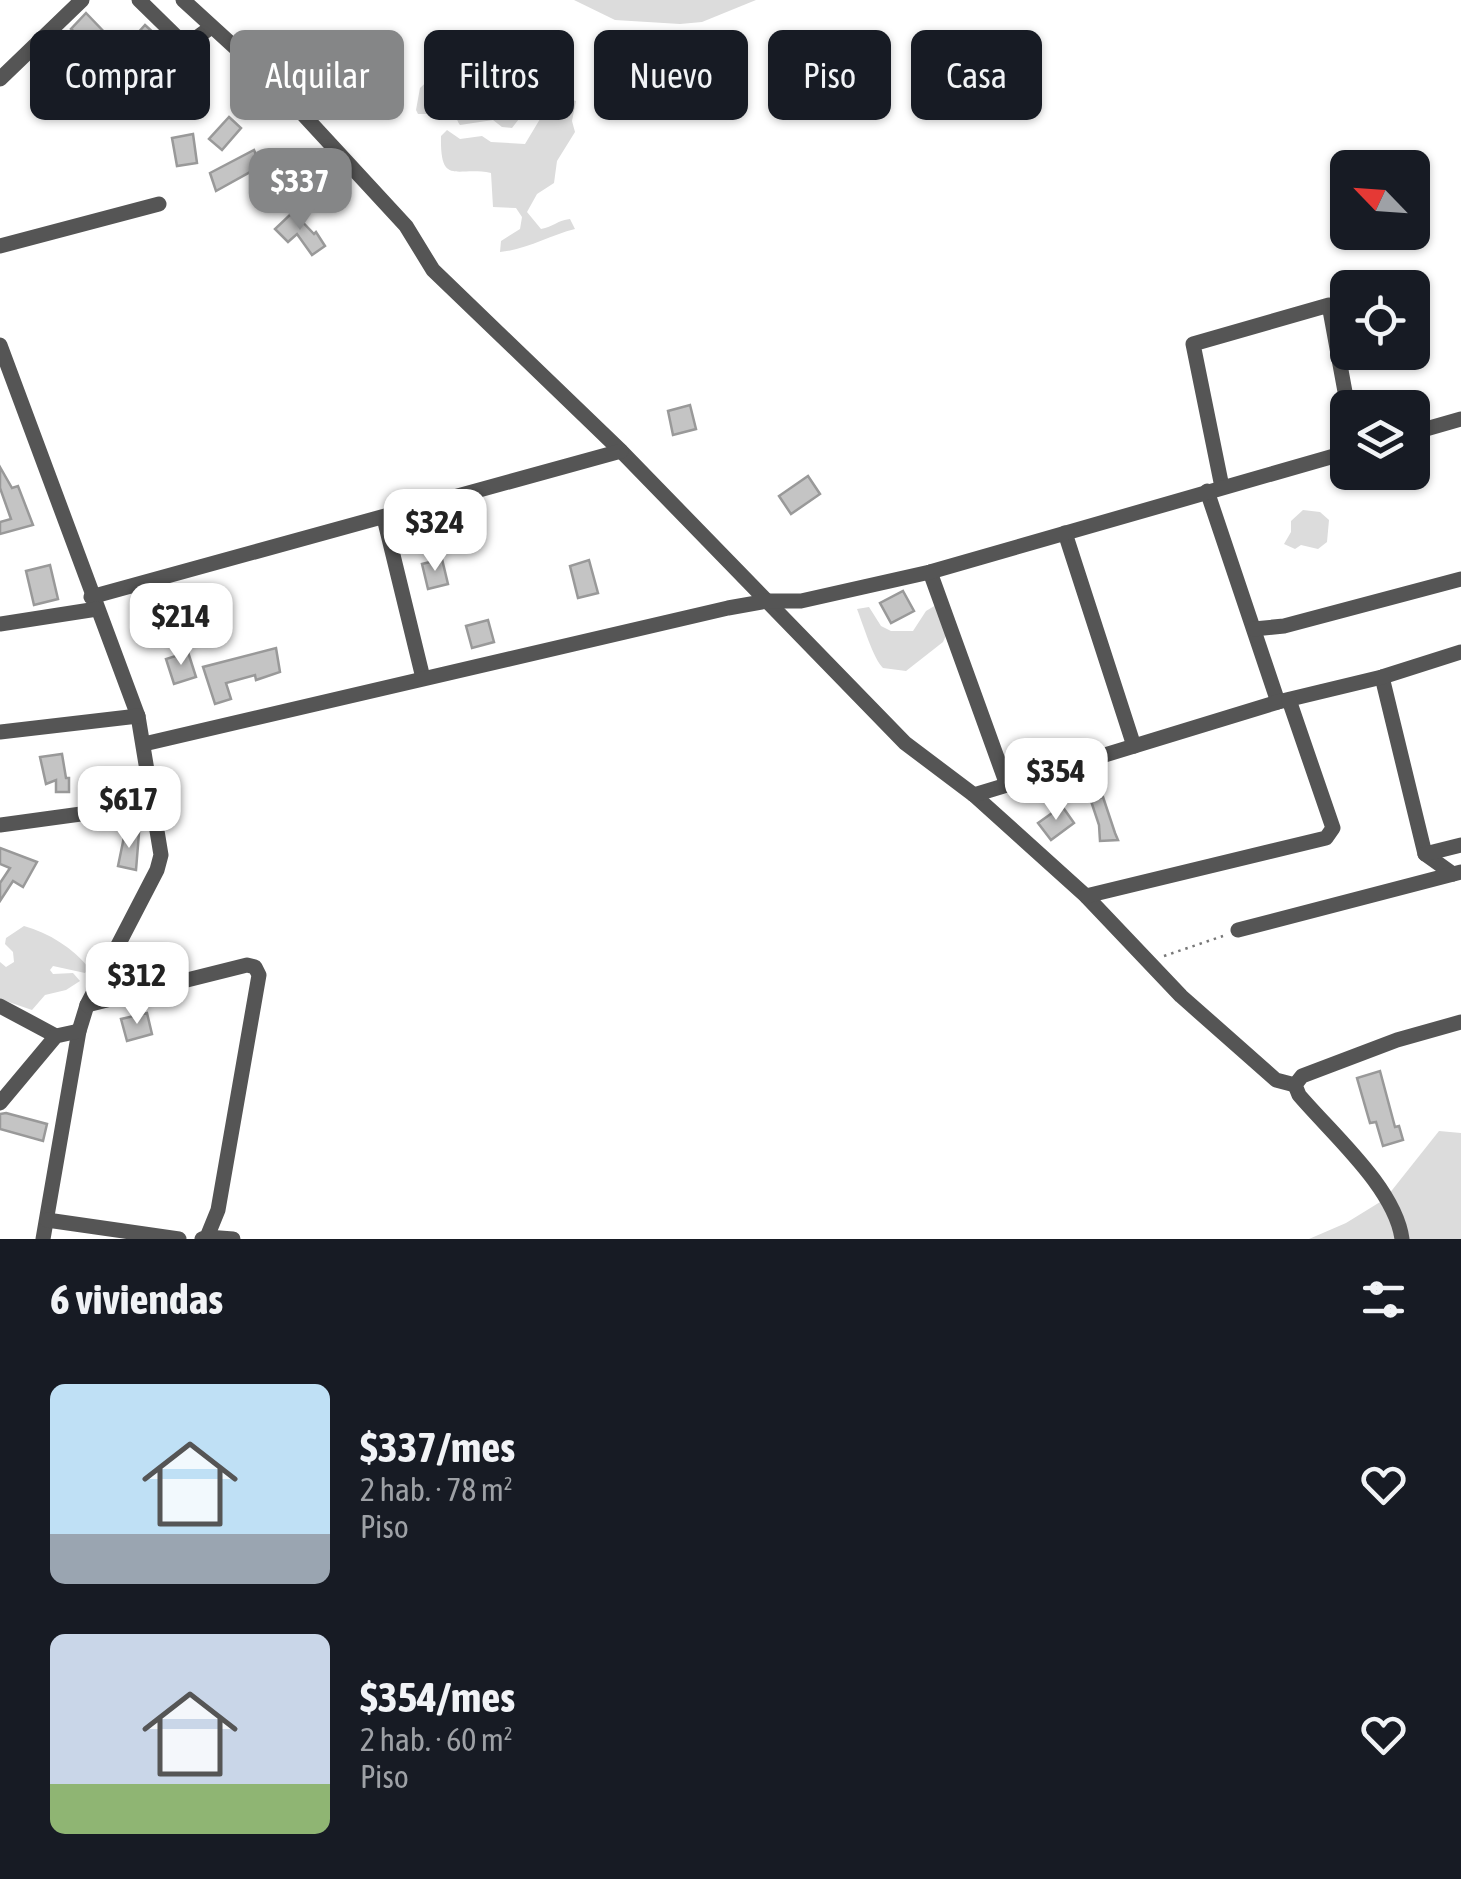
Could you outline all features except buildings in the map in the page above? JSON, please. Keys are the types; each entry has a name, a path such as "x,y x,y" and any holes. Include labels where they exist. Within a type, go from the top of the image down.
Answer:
{"street":[{"path":"0,79 82,0"},
{"path":"139,0 183,43 188,44 210,28"},
{"path":"183,0 274,84 406,226 432,270 621,451 905,742 974,795 1086,896 1181,996 1276,1080 1295,1086 1378,1186 1392,1208 1402,1239"},
{"path":"0,246 159,204"},
{"path":"1086,896 1330,834 1333,828 1254,629 1214,489 1193,344 1329,305 1345,390"},
{"path":"0,345 6,386 138,716 162,855 79,1031 43,1239"},
{"path":"1430,428 1461,419"},
{"path":"0,624 94,603 621,451"},
{"path":"144,744 767,601 800,601 930,572 1330,457"},
{"path":"384,518 423,678"},
{"path":"1065,533 1134,746"},
{"path":"930,572 1006,785"},
{"path":"1254,629 1284,626 1461,579"},
{"path":"974,795 1283,701 1382,677 1461,652"},
{"path":"1382,677 1425,854 1459,873"},
{"path":"0,732 138,716"},
{"path":"0,825 154,804"},
{"path":"1425,854 1461,845"},
{"path":"1238,930 1459,873"},
{"path":"88,1005 247,965 255,968 259,975 218,1210 205,1238 233,1239"},
{"path":"0,1006 56,1036"},
{"path":"1295,1086 1302,1076 1397,1040 1461,1022"},
{"path":"0,1104 56,1036 79,1031"},
{"path":"47,1220 179,1239"}],"path":[{"path":"1148,962 1238,930"}],"shaded area":[{"path":"574,0 756,0 702,22 680,24 615,20"},
{"path":"424,84 424,114 416,110"},
{"path":"457,120 493,120 460,125"},
{"path":"493,120 518,120 512,128"},
{"path":"539,120 572,120 575,132 557,161 554,183 537,194 527,212 541,229 570,219 575,229 500,252 501,241 520,229 522,217 516,208 493,207 491,173 447,168 441,136 447,130 460,139 482,136 491,142 525,144"},
{"path":"1303,510 1320,512 1329,520 1327,542 1318,549 1301,545 1295,549 1284,544 1291,532 1291,521"},
{"path":"936,605 948,631 943,642 906,671 883,668 857,609 869,607 881,626 891,631 913,631 926,611"},
{"path":"24,926 60,942 89,968 85,973 53,966 53,974 73,973 80,981 66,990 45,995 32,1010 0,999 0,962 6,967 14,962 6,938"},
{"path":"1439,1131 1461,1133 1461,1239 1309,1239 1346,1223 1385,1199"}]}
